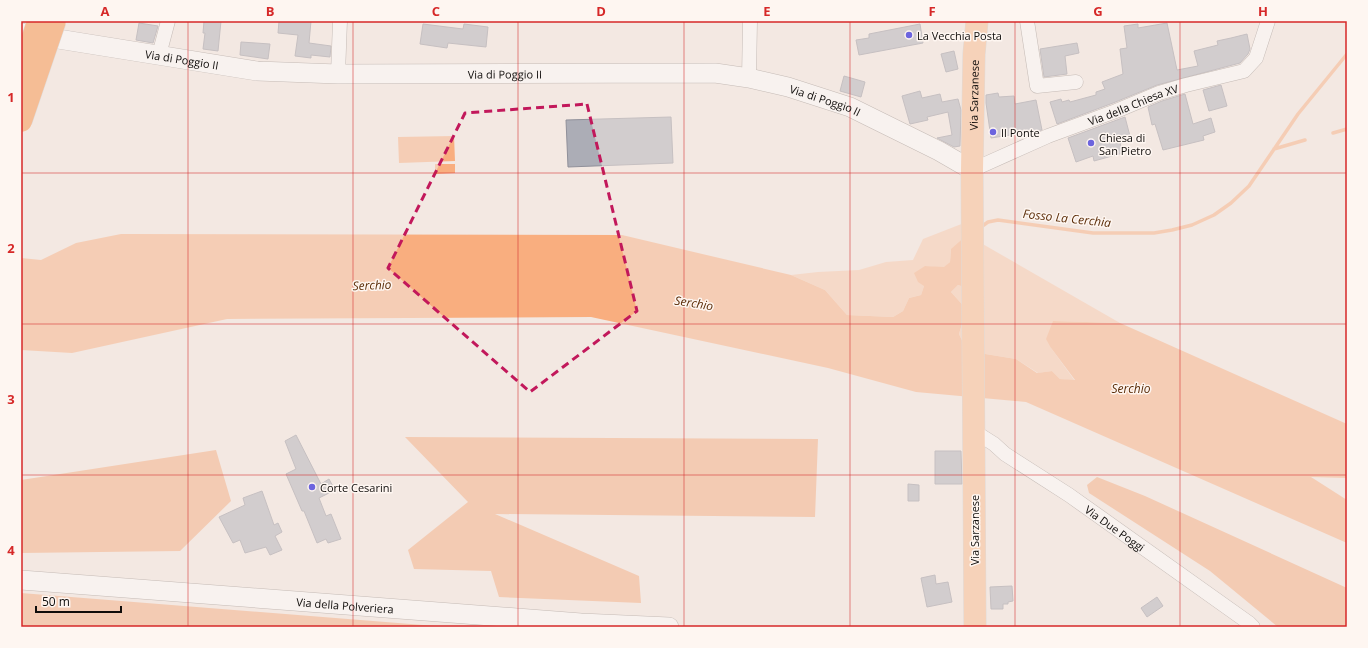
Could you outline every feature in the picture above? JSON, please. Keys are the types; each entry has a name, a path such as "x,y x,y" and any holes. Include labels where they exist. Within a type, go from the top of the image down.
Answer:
{"highway":[{"path":"21,73 38,21"},
{"path":"21,121 55,21"}],"main road":[{"name":"Via Sarzanese","path":"975,627 975,432 972,170 974,54 977,21"},
{"name":"Via di Poggio II","path":"21,33 257,71 338,74 715,73 749,78 788,87 850,107 939,151 972,170"},
{"name":"Via della Polveriera","path":"21,580 581,623 669,627"}],"street":[{"path":"159,56 168,21"},
{"path":"338,74 340,21"},
{"path":"749,78 750,21"},
{"path":"1026,21 1037,86 1076,82"},
{"name":"Via della Chiesa XV","path":"972,170 1048,136 1116,111 1159,93 1244,71 1256,58 1268,21"},
{"name":"Via Due Poggi","path":"975,432 1069,495 1250,623 1253,627"}],"highlighted area":[{"path":"587,104 637,311 530,392 388,268 465,113"}],"shaded area":[{"path":"964,223 967,235 1120,323 1053,321 1051,348 1075,381 1060,379 1052,371 1038,373 1016,359 967,351 959,334 962,324 972,319 969,312 951,292 958,285 975,291 951,249 950,262 944,268 925,266 924,286 921,295 909,298 903,311 893,317 847,315 825,290 791,275 859,270 886,262 913,260 923,239"},
{"path":"405,437 818,439 815,517 495,514 639,576 641,603 499,597 491,571 414,569 408,550 468,502"},
{"path":"216,450 231,501 180,551 21,553 21,480"},
{"path":"1097,477 1145,496 1347,588 1347,627 1278,627 1210,571 1089,493 1087,485"},
{"path":"21,593 448,627 21,627"}],"water":[{"path":"454,136 455,161 399,163 398,137"},
{"path":"435,164 455,164 455,173 435,174"},
{"name":"Serchio","path":"121,234 622,235 791,275 825,290 847,315 893,317 903,311 909,298 921,295 924,286 918,282 914,273 925,266 944,267 950,262 951,249 967,235 976,291 958,285 951,292 969,312 972,319 962,324 959,334 967,351 1016,359 1037,373 1052,371 1060,379 1075,380 1046,339 1053,321 1120,323 1347,424 1347,478 1311,477 1347,500 1347,543 1026,402 916,392 828,368 591,317 227,319 72,353 21,350 21,258 41,260 76,243"}],"building":[{"path":"204,21 221,21 218,51 203,49 205,33 203,33"},
{"path":"279,21 311,21 309,43 331,46 330,57 311,55 311,58 295,56 298,35 278,33"},
{"path":"139,23 158,26 153,43 136,40"},
{"path":"1167,23 1177,70 1198,66 1194,51 1218,45 1217,41 1247,34 1250,49 1248,54 1240,63 1157,85 1057,124 1050,102 1061,99 1062,102 1069,100 1070,102 1096,95 1096,92 1105,89 1102,82 1123,74 1120,49 1127,48 1124,26 1138,24 1138,28"},
{"path":"423,24 463,29 464,24 488,27 486,47 448,43 447,48 420,44"},
{"path":"920,24 923,43 859,55 856,40 869,38 869,34"},
{"path":"241,42 270,44 268,59 240,55"},
{"path":"1077,43 1079,53 1065,56 1067,74 1044,77 1040,49"},
{"path":"954,51 958,69 946,72 941,54"},
{"path":"844,76 865,82 861,97 840,91"},
{"path":"1221,85 1227,106 1209,111 1203,90"},
{"path":"920,91 922,98 940,94 942,102 958,99 961,110 960,146 954,147 937,138 952,135 948,112 927,117 928,120 910,124 902,96"},
{"path":"998,93 999,97 1014,96 1015,104 1036,100 1042,130 991,138 986,95"},
{"path":"1185,94 1193,124 1211,118 1215,132 1203,136 1204,140 1163,150 1155,124 1152,125 1148,107"},
{"path":"671,117 673,163 568,167 566,120"},
{"path":"1125,117 1131,140 1120,143 1123,153 1094,161 1093,156 1076,162 1068,138"},
{"name":"Corte Cesarini","path":"296,435 321,484 329,479 335,490 319,498 326,516 331,514 341,539 328,543 326,539 317,543 304,511 302,511 286,474 296,469 285,441"},
{"path":"935,451 961,451 962,484 935,484"},
{"path":"908,484 919,485 919,501 908,501"},
{"path":"262,491 274,525 278,523 282,532 275,536 282,550 270,555 266,547 245,553 240,540 233,543 219,517 245,505 243,498"},
{"path":"935,575 936,584 948,582 952,602 927,607 921,578"},
{"path":"1012,586 1013,601 1008,602 1008,604 1003,604 1003,609 991,609 990,587"},
{"path":"1157,597 1163,606 1147,617 1141,608"}],"waterway":[{"name":"Fosso La Cerchia","path":"981,227 988,222 998,220 1093,233 1154,233 1192,225 1214,215 1231,203 1249,186 1298,114 1347,54"},
{"path":"1333,133 1347,129"},
{"path":"1274,149 1305,140"}],"place":[{"name":"La Vecchia Posta","path":"909,35"},
{"name":"Il Ponte","path":"993,132"},
{"name":"Chiesa di San Pietro","path":"1091,143"},
{"name":"Corte Cesarini","path":"312,487"}]}
